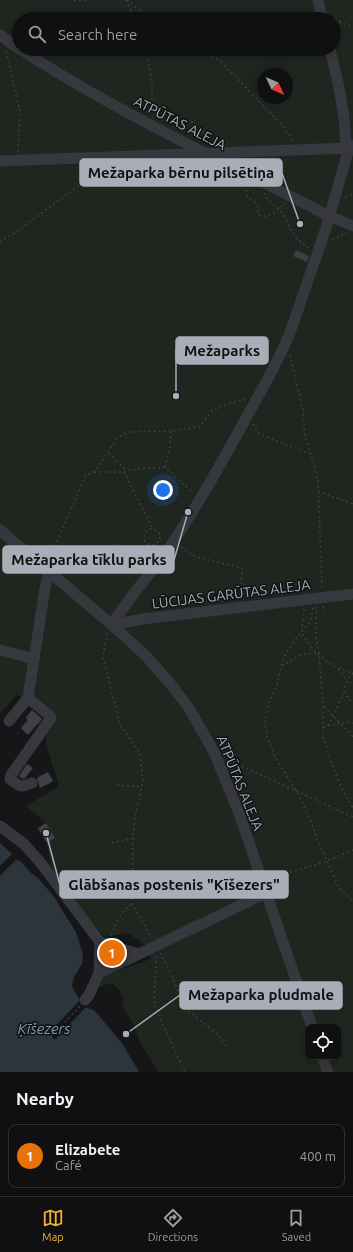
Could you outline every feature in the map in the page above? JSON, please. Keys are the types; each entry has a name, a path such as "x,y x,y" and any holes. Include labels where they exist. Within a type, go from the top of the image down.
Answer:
{"street":[{"path":"318,0 325,12"},
{"name":"ATPŪTAS ALEJA","path":"0,35 12,44"},
{"name":"ATPŪTAS ALEJA","path":"30,56 77,85 132,115 353,226"},
{"path":"332,56 339,87 346,143 351,145"},
{"path":"168,154 169,134"},
{"path":"0,161 300,149 351,145"},
{"path":"112,624 173,541 200,500 258,396 287,340 319,249 325,213 351,145"},
{"name":"ATPŪTAS ALEJA","path":"0,530 112,624 147,657 189,708 216,754 240,816 311,1024"},
{"path":"9,721 28,698 47,570"},
{"name":"LŪCIJAS GARŪTAS ALEJA","path":"112,624 353,594"},
{"path":"0,650 34,659"},
{"path":"28,698 51,718 11,775 10,779 19,786 32,783"},
{"path":"0,826 24,844 104,941 138,954"},
{"path":"99,973 266,893"},
{"path":"85,1000 89,995 99,973 104,941"},
{"path":"323,1060 328,1072"}],"path":[{"path":"74,0 87,0"},
{"path":"126,0 132,12"},
{"path":"126,0 142,12"},
{"path":"342,22 353,27"},
{"path":"9,42 6,48 20,111 18,160"},
{"path":"147,56 152,81 152,102 148,123"},
{"path":"212,56 220,60 282,125 300,149"},
{"path":"169,134 180,121 187,120 193,122 199,127 207,139 208,143 205,153"},
{"path":"0,242 106,166"},
{"path":"247,174 245,186 246,193 248,197 259,206 258,213 259,216 263,218 279,209 292,196"},
{"path":"264,182 266,197 283,214 292,232 299,241 319,249 337,237 350,231 353,226"},
{"path":"290,356 303,410 305,436 318,480 319,598 316,639 324,705 323,735 331,762 342,789 353,808"},
{"path":"94,472 122,435 130,432 171,431 199,427 213,410 228,404 258,396"},
{"path":"247,416 259,434 311,454"},
{"path":"165,467 170,448 171,431"},
{"path":"108,452 126,470"},
{"path":"47,570 86,475 94,472 124,472 126,470 165,467 200,500"},
{"path":"124,472 152,529 159,532 159,541 156,544 150,545 139,559"},
{"path":"318,491 353,504"},
{"path":"150,545 146,542 144,535 148,530 152,529"},
{"path":"173,541 196,556 242,568 240,582 218,606 217,610"},
{"path":"114,544 135,556 152,569"},
{"path":"129,564 135,556"},
{"path":"319,598 310,622 294,641 281,666 277,686 269,702 265,719 267,736 275,757 297,792 314,829 316,839 339,888 353,902"},
{"path":"302,600 304,613 303,631 306,639 319,654 337,668 347,679"},
{"path":"112,624 106,633 103,658 120,725 140,753 143,781 135,817 133,838 132,904 168,967 185,1008 218,1035 226,1046"},
{"path":"281,666 300,655 312,652 319,654"},
{"path":"328,726 344,693 347,679 353,673 337,668"},
{"path":"344,693 353,703"},
{"path":"324,705 353,737"},
{"path":"324,727 340,723 353,722"},
{"path":"216,754 353,817"},
{"path":"116,785 142,787"},
{"path":"112,843 133,838"},
{"path":"262,882 327,861 353,850"},
{"path":"104,941 121,914 132,904"},
{"path":"156,946 154,1005 185,1072"},
{"path":"51,1037 85,1000"}],"shaded area":[{"path":"0,0 353,0 353,1072 159,1072 140,1043 134,1025 123,1008 123,998 119,990 112,983 95,988 102,976 151,959 147,946 128,933 105,937 54,881 47,843 54,838 46,823 26,806 59,786 47,747 44,717 17,694 0,713"}],"water":[{"name":"Ķīšezers","path":"0,843 16,860 20,861 39,879 55,898 76,932 83,955 82,964 74,977 72,986 80,1001 86,1008 94,1010 122,1043 139,1072 0,1072"}],"pier":[{"path":"12,854 16,860 0,876 0,866"},
{"path":"81,999 87,1006 55,1040 48,1034"}],"building":[{"path":"296,250 309,256 307,262 293,256"},
{"path":"32,710 42,719 29,734 27,734 21,728 28,720 26,718"},
{"path":"27,764 33,768 23,779 19,776"},
{"path":"48,772 53,781 40,788 37,778"},
{"path":"46,823 55,838 47,843 38,828"}],"place":[{"name":"Mežaparka bērnu pilsētiņa","path":"300,224"},
{"name":"Mežaparks","path":"176,396"},
{"name":"Mežaparka tīklu parks","path":"188,512"},
{"name":"Glābšanas postenis \"Ķīšezers\"","path":"46,833"},
{"name":"Elizabete","path":"112,953"},
{"name":"Mežaparka pludmale","path":"126,1034"}]}
